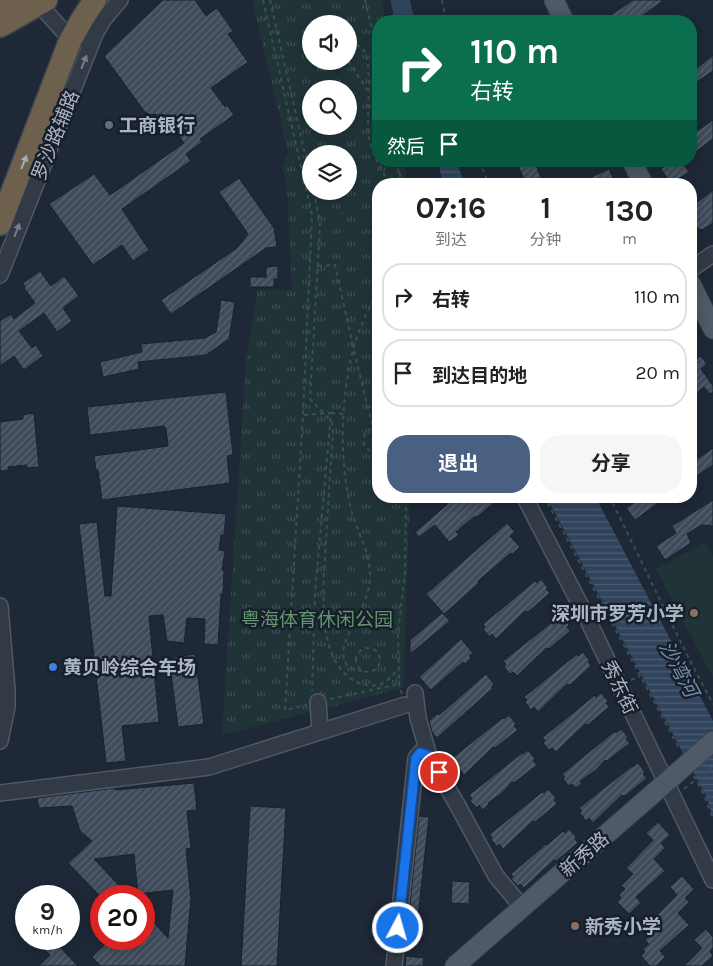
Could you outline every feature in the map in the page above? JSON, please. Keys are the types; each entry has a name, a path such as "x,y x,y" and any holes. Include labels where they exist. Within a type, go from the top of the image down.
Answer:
{"highway":[{"path":"0,6 12,0"},
{"path":"0,18 38,0"},
{"path":"0,26 46,0"},
{"path":"0,224 70,41 96,0"}],"main road":[{"path":"554,0 561,15"},
{"path":"697,296 713,328"},
{"name":"新秀路","path":"455,966 681,773 713,741"}],"street":[{"path":"38,0 65,33 92,44"},
{"name":"罗沙路辅路","path":"0,275 92,44 104,20 120,0"},
{"path":"697,265 713,254"},
{"name":"秀东街","path":"528,503 586,616 681,773 713,880"},
{"path":"0,606 7,707 0,741"},
{"path":"0,793 209,767 412,700 429,756 496,876 522,907"},
{"path":"315,703 320,731"},
{"path":"394,966 416,758 420,753 429,756"}],"path":[{"path":"262,0 312,215 303,415 285,710 399,684"},
{"path":"270,0 303,145"},
{"path":"365,0 372,28"},
{"path":"442,0 445,15"},
{"path":"357,45 362,47 366,54 369,141 372,149"},
{"path":"354,70 368,90"},
{"path":"380,167 386,178"},
{"path":"398,167 399,178"},
{"path":"398,171 402,178"},
{"path":"316,200 320,224 310,399 332,422 333,429 323,598 329,645 334,659 344,672 356,682 370,686 381,685 390,679 398,669"},
{"path":"318,266 335,265 372,424"},
{"path":"362,671 356,662 358,654 364,649 374,650 379,656 377,668 370,672 362,671 354,670 344,658 345,640 363,606 370,580 370,568 349,498 343,454 344,414 348,377 354,348 372,303"},
{"path":"315,703 315,593 331,413"},
{"path":"303,415 344,414"},
{"path":"372,429 365,434 363,442 372,451"},
{"path":"406,503 405,573 398,633 398,669 399,684 404,698 412,700"},
{"path":"547,503 681,773 705,797 713,819"},
{"path":"613,503 649,575 665,612 713,704"},
{"path":"681,773 713,766"}],"green space":[{"name":"粤海体育休闲公园","path":"252,0 382,0 384,15 372,15 372,167 405,167 406,178 372,178 372,503 410,503 403,688 222,735 246,360 257,290 292,290 287,189 282,166 288,152"},
{"path":"706,542 713,556 713,678 656,569"}],"water":[{"path":"439,167 458,167 463,178 442,178"},
{"path":"550,503 599,503 713,721 713,817 706,796"}],"building":[{"path":"163,0 195,0 206,16 217,8 233,31 228,34 248,62 211,88 225,107 227,105 234,115 200,139 202,142 186,154 191,161 122,209 149,250 133,261 122,245 93,265 49,204 94,174 110,195 184,143 163,114 159,118 156,114 151,115 145,112 104,56"},
{"path":"633,0 664,0 643,15 611,15"},
{"path":"713,55 713,71 697,82 697,68"},
{"path":"713,120 713,139 697,151 697,131"},
{"path":"519,167 537,167 541,178 523,178"},
{"path":"664,167 685,167 689,172 680,178 667,178 661,169"},
{"path":"609,169 613,178 589,178"},
{"path":"239,178 274,228 277,247 266,248 171,314 161,300 237,248 248,234 219,192"},
{"path":"713,190 713,223 702,230 697,227 697,202"},
{"path":"278,266 278,279 274,279 274,287 250,287 250,277 266,277 266,267"},
{"path":"40,271 51,286 64,276 79,296 63,308 72,321 57,332 44,313 19,331 32,348 36,345 43,356 24,370 14,356 0,366 0,321 11,314 14,319 35,303 24,288 23,283"},
{"path":"221,300 235,302 229,339 206,355 138,362 139,369 103,377 100,362 142,352 141,344 205,338 216,332"},
{"path":"701,356 707,364 701,369 713,386 713,392 710,394 704,387 697,392 697,359"},
{"path":"226,392 233,455 227,456 230,483 102,500 94,456 168,446 166,429 164,426 90,435 87,407"},
{"path":"34,413 39,467 27,468 27,465 8,467 9,470 0,471 0,422 23,419 23,415"},
{"path":"713,448 713,465 697,476 697,459"},
{"path":"713,500 713,526 701,525 687,534 691,543 665,560 656,546 676,533 672,526"},
{"path":"449,503 494,503 456,532 459,535 449,542 435,525 419,537 415,532"},
{"path":"633,503 658,503 635,520 626,508"},
{"path":"117,506 226,514 224,535 221,535 219,550 225,551 222,570 224,570 223,594 221,594 218,645 204,644 205,619 187,618 184,643 167,641 163,615 149,616 159,722 122,726 126,761 106,763 79,524 97,522 105,596 111,596"},
{"path":"507,523 515,532 510,536 520,547 478,581 479,583 444,614 426,594"},
{"path":"541,579 550,593 528,612 525,611 496,639 492,634 490,637 483,629 485,627 483,624 535,581 537,583"},
{"path":"442,613 450,621 410,654 410,640"},
{"path":"562,617 569,625 567,627 570,631 549,649 546,648 517,676 513,672 510,674 504,667 506,664 503,661 556,619 557,621"},
{"path":"461,639 473,653 469,656 471,658 465,664 463,662 431,690 419,677"},
{"path":"583,652 590,661 588,662 591,666 570,685 567,684 538,712 534,707 531,710 524,697 577,654 578,656"},
{"path":"195,654 204,724 178,727 169,658"},
{"path":"486,674 494,684 491,687 493,688 437,738 432,732 429,721 438,713 439,715"},
{"path":"601,693 608,701 606,703 609,707 588,725 585,724 556,752 552,748 549,750 543,743 545,740 542,738 595,695 596,697"},
{"path":"509,715 518,730 495,748 493,747 464,775 460,770 457,773 450,760"},
{"path":"621,729 628,737 626,739 630,743 607,761 605,760 596,770 580,781 582,783 576,788 572,784 569,786 563,779 565,777 562,774 615,731 616,733"},
{"path":"528,750 537,765 514,783 512,782 503,792 488,803 483,810 479,805 477,808 470,801 472,798 469,795"},
{"path":"638,763 647,778 625,796 622,795 593,823 589,818 586,821 579,808"},
{"path":"194,783 197,810 187,811 191,848 186,849 191,899 185,966 101,966 92,957 99,950 155,950 155,924 168,938 173,890 155,892 155,885 137,885 134,854 94,859 119,885 90,886 68,863 92,841 80,831 72,806 39,808 37,798 115,788 115,790"},
{"path":"548,789 556,798 554,800 557,804 535,822 533,821 503,849 499,844 497,847 490,834"},
{"path":"250,806 286,808 277,966 241,966"},
{"path":"419,816 429,817 415,943 406,942"},
{"path":"658,822 670,835 661,843 665,848 654,859 665,871 636,897 641,903 629,914 617,902 621,898 619,895 625,889 621,886 633,874 626,868 653,840 646,833"},
{"path":"569,829 576,837 575,839 578,843 556,861 554,860 524,888 520,884 518,886 511,879 513,877 511,874 546,844 563,831 565,833"},
{"path":"682,876 694,889 685,898 689,902 678,913 689,925 660,951 665,957 656,966 650,966 641,956 645,952 643,949 649,944 645,940 657,929 650,922 677,895 670,887"},
{"path":"452,881 470,882 469,904 451,903"},
{"path":"706,929 713,937 713,948 710,951 713,956 702,966 684,966 702,948 694,940"},
{"path":"45,950 63,950 78,966 39,966 50,955"},
{"path":"406,956 424,958 423,966 405,966"}],"waterway":[{"name":"沙湾河","path":"400,0 404,15"}],"place":[{"name":"工商银行","path":"109,125"},
{"name":"深圳市罗芳小学","path":"694,613"},
{"name":"黄贝岭综合车场","path":"53,667"},
{"name":"新秀小学","path":"575,926"}],"route":[{"path":"398,928 416,758 420,753 429,756 439,772"}]}
